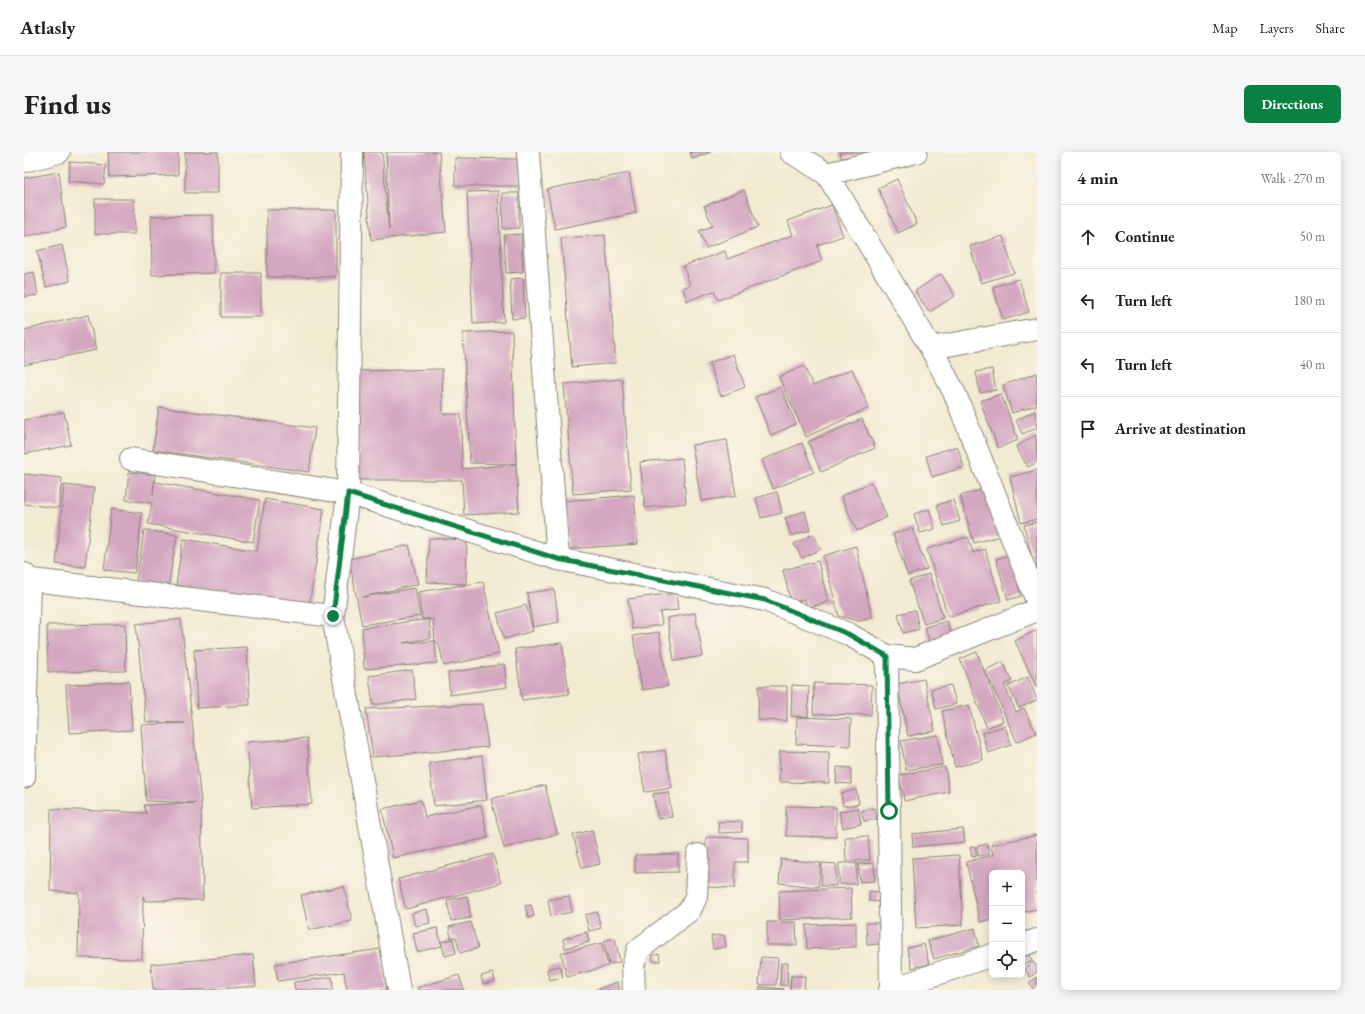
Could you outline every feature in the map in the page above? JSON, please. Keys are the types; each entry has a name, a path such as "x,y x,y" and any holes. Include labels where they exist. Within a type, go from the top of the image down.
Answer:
{"street":[{"path":"24,161 59,152"},
{"path":"352,152 348,493 333,616 399,990"},
{"path":"528,152 558,559"},
{"path":"791,152 827,174 931,348 955,394 1037,601"},
{"path":"827,174 916,152"},
{"path":"931,348 1037,329"},
{"path":"131,459 348,493 558,559 765,600 848,634 887,656 915,659 1037,610"},
{"path":"24,777 26,577 333,616"},
{"path":"887,656 891,989 989,956"},
{"path":"634,990 633,966 638,950 690,910 696,897 698,855"},
{"path":"1025,944 1037,940"}],"building":[{"path":"108,152 178,152 178,175 109,177"},
{"path":"185,152 218,152 218,193 185,193"},
{"path":"364,152 382,152 389,229 386,152 439,152 446,232 371,240"},
{"path":"690,152 711,152 692,159"},
{"path":"840,152 868,152 868,153 841,158"},
{"path":"455,158 521,159 521,186 455,186"},
{"path":"70,162 106,165 104,184 68,181"},
{"path":"59,172 66,227 24,237 24,178"},
{"path":"629,173 636,213 555,229 547,189"},
{"path":"897,179 917,224 898,233 878,188"},
{"path":"744,190 758,227 706,248 699,231 713,226 704,206"},
{"path":"498,191 504,322 473,324 467,192"},
{"path":"502,193 519,193 519,228 503,229"},
{"path":"95,199 134,199 135,234 95,234"},
{"path":"832,205 843,236 817,245 822,261 718,300 714,291 687,301 683,288 690,285 683,266 725,251 727,259 793,235 788,221"},
{"path":"267,210 336,210 336,277 267,277"},
{"path":"213,215 214,273 152,275 151,216"},
{"path":"521,234 523,272 506,273 504,235"},
{"path":"605,235 616,363 572,367 561,238"},
{"path":"1003,236 1014,273 981,283 970,246"},
{"path":"62,245 70,281 46,287 37,251"},
{"path":"34,272 38,295 24,297 24,274"},
{"path":"221,273 261,273 261,317 221,317"},
{"path":"941,274 955,296 929,312 915,291"},
{"path":"523,278 525,318 512,319 510,279"},
{"path":"1019,279 1029,312 1003,320 993,287"},
{"path":"88,315 96,350 24,365 24,330"},
{"path":"512,331 516,464 470,463 463,333"},
{"path":"733,354 745,387 721,396 709,363"},
{"path":"804,366 813,386 852,369 869,408 806,437 779,377"},
{"path":"442,369 443,414 461,414 462,469 516,464 519,512 464,515 462,480 359,480 357,371"},
{"path":"992,369 996,390 980,393 976,372"},
{"path":"1037,373 1037,405 1012,413 1003,385"},
{"path":"622,379 631,489 573,494 564,384"},
{"path":"781,387 796,424 771,435 755,397"},
{"path":"1001,394 1018,440 998,448 980,401"},
{"path":"159,407 315,428 309,472 153,450"},
{"path":"1035,411 1037,428 1022,434 1016,420"},
{"path":"64,412 71,445 24,454 24,420"},
{"path":"862,419 875,448 821,472 808,442"},
{"path":"1036,435 1037,462 1028,467 1016,447"},
{"path":"727,440 736,496 701,501 692,445"},
{"path":"802,443 814,472 773,489 762,460"},
{"path":"957,446 964,467 932,477 926,456"},
{"path":"682,458 686,503 645,508 640,462"},
{"path":"1037,470 1037,519 1021,523 1010,477"},
{"path":"129,472 155,475 153,494 155,482 260,500 253,542 148,524 152,503 126,500"},
{"path":"24,474 62,478 59,508 24,504"},
{"path":"871,482 887,517 857,531 841,496"},
{"path":"64,485 94,488 85,567 56,564"},
{"path":"987,488 1000,536 974,543 960,496"},
{"path":"777,492 782,513 761,518 756,498"},
{"path":"634,495 638,544 568,549 564,501"},
{"path":"265,499 324,509 309,607 176,585 183,539 257,551"},
{"path":"953,500 960,521 944,526 937,505"},
{"path":"111,509 142,513 135,573 104,570"},
{"path":"929,509 935,529 920,533 914,514"},
{"path":"805,511 810,530 791,536 785,518"},
{"path":"1037,522 1037,569 1035,570 1024,525"},
{"path":"912,528 927,569 908,576 893,534"},
{"path":"144,530 177,535 168,588 136,583"},
{"path":"813,534 821,549 802,558 794,544"},
{"path":"968,537 973,553 985,549 1001,601 948,617 927,549"},
{"path":"429,538 467,540 466,584 427,582"},
{"path":"409,545 418,584 363,597 415,588 420,616 362,625 349,559"},
{"path":"856,546 872,618 859,621 839,616 823,556"},
{"path":"1009,555 1021,596 1008,600 996,559"},
{"path":"818,561 828,602 807,608 805,599 791,603 783,570"},
{"path":"929,574 943,618 924,624 909,581"},
{"path":"483,582 499,654 444,666 439,644 435,641 433,619 422,619 418,592"},
{"path":"554,589 559,622 533,627 527,593"},
{"path":"676,593 678,610 660,612 662,625 632,629 628,599"},
{"path":"526,605 533,631 504,639 497,613"},
{"path":"915,610 919,629 903,633 898,614"},
{"path":"695,613 703,656 674,661 667,618"},
{"path":"181,619 201,803 203,900 145,901 143,896 142,959 78,958 79,893 50,891 51,809 146,813 144,805 196,803 146,801 141,725 185,723 146,722 136,624"},
{"path":"429,619 431,638 403,643 435,641 437,663 364,669 362,628"},
{"path":"947,621 951,635 929,641 925,627"},
{"path":"125,624 126,671 48,672 47,625"},
{"path":"1037,630 1037,688 1015,641"},
{"path":"659,632 668,686 642,690 633,636"},
{"path":"562,643 569,694 522,700 515,649"},
{"path":"247,647 250,705 197,708 194,650"},
{"path":"977,652 1003,721 987,728 960,659"},
{"path":"1003,662 1012,681 1004,685 1016,712 1024,708 1036,733 1017,742 985,670"},
{"path":"504,664 507,687 450,695 448,673"},
{"path":"412,670 416,699 373,705 369,676"},
{"path":"1028,677 1037,700 1019,708 1008,686"},
{"path":"924,679 935,731 908,736 897,684"},
{"path":"129,681 132,730 69,733 66,685"},
{"path":"814,683 872,685 871,715 813,714"},
{"path":"792,685 809,686 808,717 791,716"},
{"path":"951,685 956,704 936,709 931,689"},
{"path":"759,686 787,686 787,721 758,720"},
{"path":"482,704 488,747 373,757 366,709"},
{"path":"969,705 983,760 955,767 942,711"},
{"path":"797,717 851,719 850,746 796,744"},
{"path":"1005,726 1011,745 988,753 982,733"},
{"path":"938,735 942,765 906,770 901,741"},
{"path":"307,738 312,804 252,808 247,742"},
{"path":"665,750 672,788 645,792 638,754"},
{"path":"780,751 829,752 829,783 779,782"},
{"path":"482,756 487,800 434,806 429,763"},
{"path":"837,767 851,768 851,784 836,783"},
{"path":"945,767 949,792 904,801 899,775"},
{"path":"545,785 557,834 504,848 491,799"},
{"path":"856,790 859,804 843,806 841,793"},
{"path":"668,792 672,817 658,819 653,794"},
{"path":"421,800 425,817 481,805 488,838 393,858 382,809"},
{"path":"786,806 836,807 836,837 786,836"},
{"path":"858,808 861,824 843,828 839,812"},
{"path":"875,808 877,819 864,821 861,811"},
{"path":"742,821 742,832 719,833 718,822"},
{"path":"963,829 965,842 913,847 912,834"},
{"path":"592,830 600,864 582,868 573,835"},
{"path":"1037,835 1037,909 1025,911 1025,870 989,870 989,920 980,922 966,862 993,855 991,845"},
{"path":"868,836 870,860 846,861 845,837"},
{"path":"706,837 748,838 748,862 735,862 735,888 705,887"},
{"path":"987,844 989,854 979,856 977,846"},
{"path":"975,846 977,856 972,857 970,847"},
{"path":"493,854 501,883 406,909 398,879"},
{"path":"678,854 678,872 635,873 635,855"},
{"path":"959,855 963,925 916,928 912,858"},
{"path":"781,859 821,863 818,887 779,883"},
{"path":"822,863 836,864 836,886 821,886"},
{"path":"839,863 857,863 856,884 839,884"},
{"path":"874,863 875,881 860,882 858,864"},
{"path":"344,886 352,921 309,930 301,895"},
{"path":"851,888 852,917 780,920 779,891"},
{"path":"869,891 879,892 878,902 869,901"},
{"path":"467,896 471,918 451,921 447,900"},
{"path":"569,896 572,912 551,916 548,900"},
{"path":"531,905 534,916 528,918 525,906"},
{"path":"427,909 430,923 415,926 412,913"},
{"path":"597,912 601,928 589,931 585,915"},
{"path":"471,922 478,948 460,953 456,937 451,938 449,927"},
{"path":"767,922 796,922 797,945 767,945"},
{"path":"856,923 856,947 807,949 806,925"},
{"path":"866,923 878,923 880,944 867,945"},
{"path":"437,928 442,946 417,952 413,933"},
{"path":"975,928 979,946 934,959 928,941"},
{"path":"587,932 589,942 565,948 563,939"},
{"path":"724,935 726,947 713,949 711,936"},
{"path":"615,938 620,962 609,964 604,941"},
{"path":"453,939 456,953 445,956 441,942"},
{"path":"602,943 608,966 567,977 561,953"},
{"path":"924,944 929,964 912,968 907,948"},
{"path":"381,949 387,990 347,990 344,972 278,981 275,964"},
{"path":"1028,951 1032,960 1025,964 1025,953"},
{"path":"659,954 660,961 654,962 652,956"},
{"path":"253,955 256,986 208,990 153,990 151,964"},
{"path":"761,957 778,958 776,985 759,985"},
{"path":"1033,962 1037,967 1037,972 1030,977 1025,968"},
{"path":"781,963 788,963 787,986 780,985"},
{"path":"560,966 563,977 549,980 547,969"},
{"path":"493,973 495,981 483,984 481,976"},
{"path":"459,975 464,990 418,990 417,988"},
{"path":"791,976 805,976 804,990 790,990"},
{"path":"332,977 333,990 295,990 294,982"},
{"path":"1037,977 1037,990 1034,990 1029,983"},
{"path":"617,982 620,990 595,990"},
{"path":"760,987 784,989 784,990 759,990"}],"route":[{"path":"333,616 348,493 558,559 765,600 848,634 887,656 889,811"}]}
